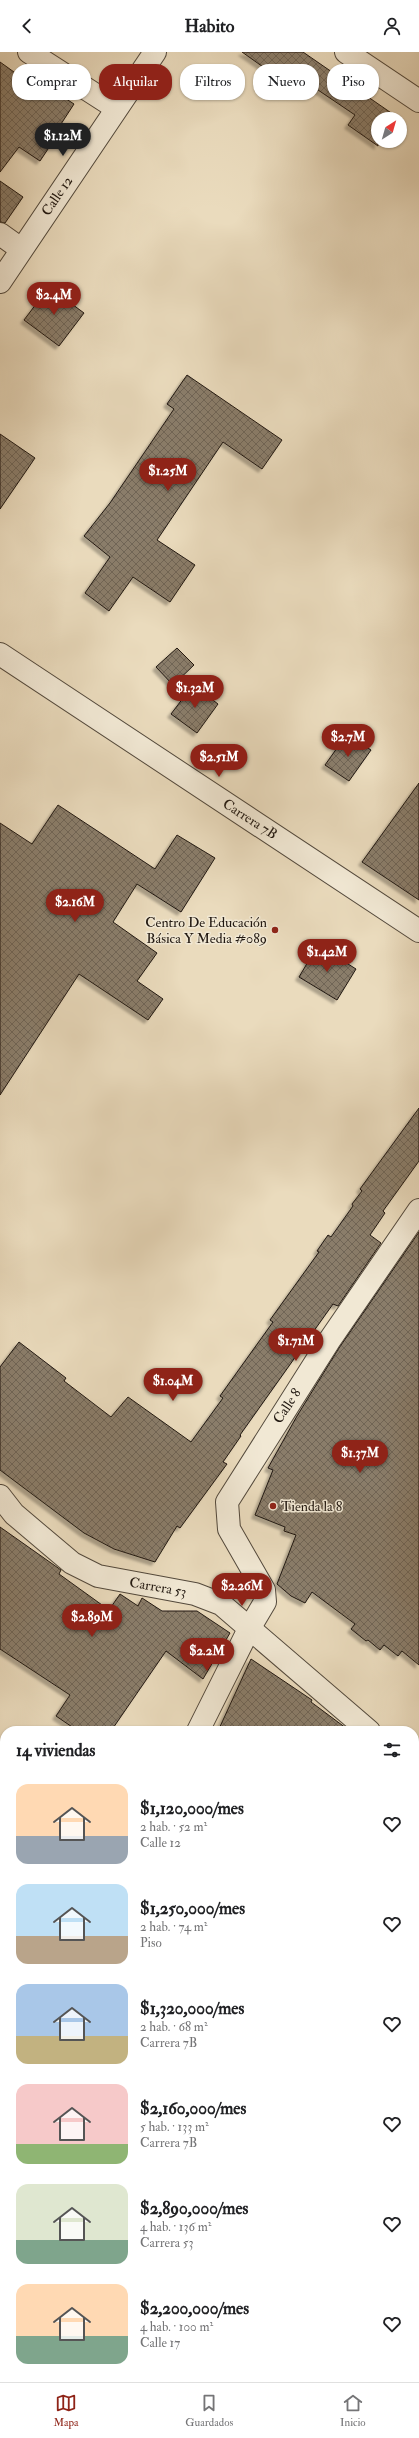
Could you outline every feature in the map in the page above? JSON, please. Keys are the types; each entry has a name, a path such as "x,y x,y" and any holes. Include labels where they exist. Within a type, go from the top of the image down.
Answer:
{"street":[{"path":"29,52 116,108"},
{"name":"Calle 12","path":"0,282 155,52"},
{"path":"346,52 419,101"},
{"path":"0,234 21,249"},
{"name":"Carrera 7B","path":"0,654 419,931"},
{"name":"Calle 8","path":"249,1629 265,1602 264,1590 229,1529 227,1502 329,1341 419,1210"},
{"name":"Carrera 53","path":"0,1496 14,1514 72,1563 106,1578 195,1594 221,1604 363,1726"},
{"path":"200,1726 249,1629"}],"building":[{"path":"242,52 303,52 327,69 327,96 319,91 319,64 259,64"},
{"path":"0,62 12,71 12,100 68,100 74,104 48,144 50,146 40,161 19,147 0,172"},
{"path":"333,100 372,100 390,112 371,112 371,141 348,125 355,115"},
{"path":"0,181 23,197 5,223 0,222"},
{"path":"49,287 84,313 59,346 24,320"},
{"path":"187,375 282,440 262,469 223,442 157,540 195,565 170,602 133,577 109,611 85,593 110,557 84,536 110,503 174,409 167,404"},
{"path":"0,434 35,458 0,509"},
{"path":"177,648 194,665 173,685 156,667"},
{"path":"193,685 218,704 197,733 171,714"},
{"path":"347,734 371,750 349,781 325,765"},
{"path":"419,783 419,900 362,862"},
{"path":"58,805 155,869 177,835 215,858 181,912 137,884 113,922 157,953 137,981 163,999 148,1020 79,974 0,1095 0,823 32,844"},
{"path":"318,945 356,969 337,1000 299,977"},
{"path":"419,1108 419,1161 383,1211 385,1213 370,1235 381,1243 338,1306 333,1304 240,1435 241,1436 223,1462 227,1464 180,1528 177,1526 155,1562 114,1549 84,1533 0,1470 0,1367 19,1342 66,1378 64,1381 111,1417 128,1397 191,1442 223,1398 220,1396 273,1322 270,1320 319,1252 317,1251 328,1235 331,1237 353,1206 352,1204 362,1191 360,1189"},
{"path":"419,1232 419,1665 402,1651 398,1656 384,1645 380,1650 368,1640 366,1641 351,1629 355,1624 312,1592 305,1603 291,1596 277,1584 296,1535 284,1531 285,1527 255,1515 273,1470 268,1468 297,1416 339,1348"},
{"path":"0,1527 61,1570 59,1574 109,1610 120,1594 138,1606 142,1598 162,1611 197,1611 230,1633 203,1679 166,1651 114,1726 71,1726 56,1716 70,1695 0,1649"},
{"path":"251,1659 312,1700 311,1702 343,1726 220,1726"}],"place":[{"name":"Centro De Educación Básica Y Media #089","path":"275,930"},
{"name":"Tienda la 8","path":"273,1506"}]}
